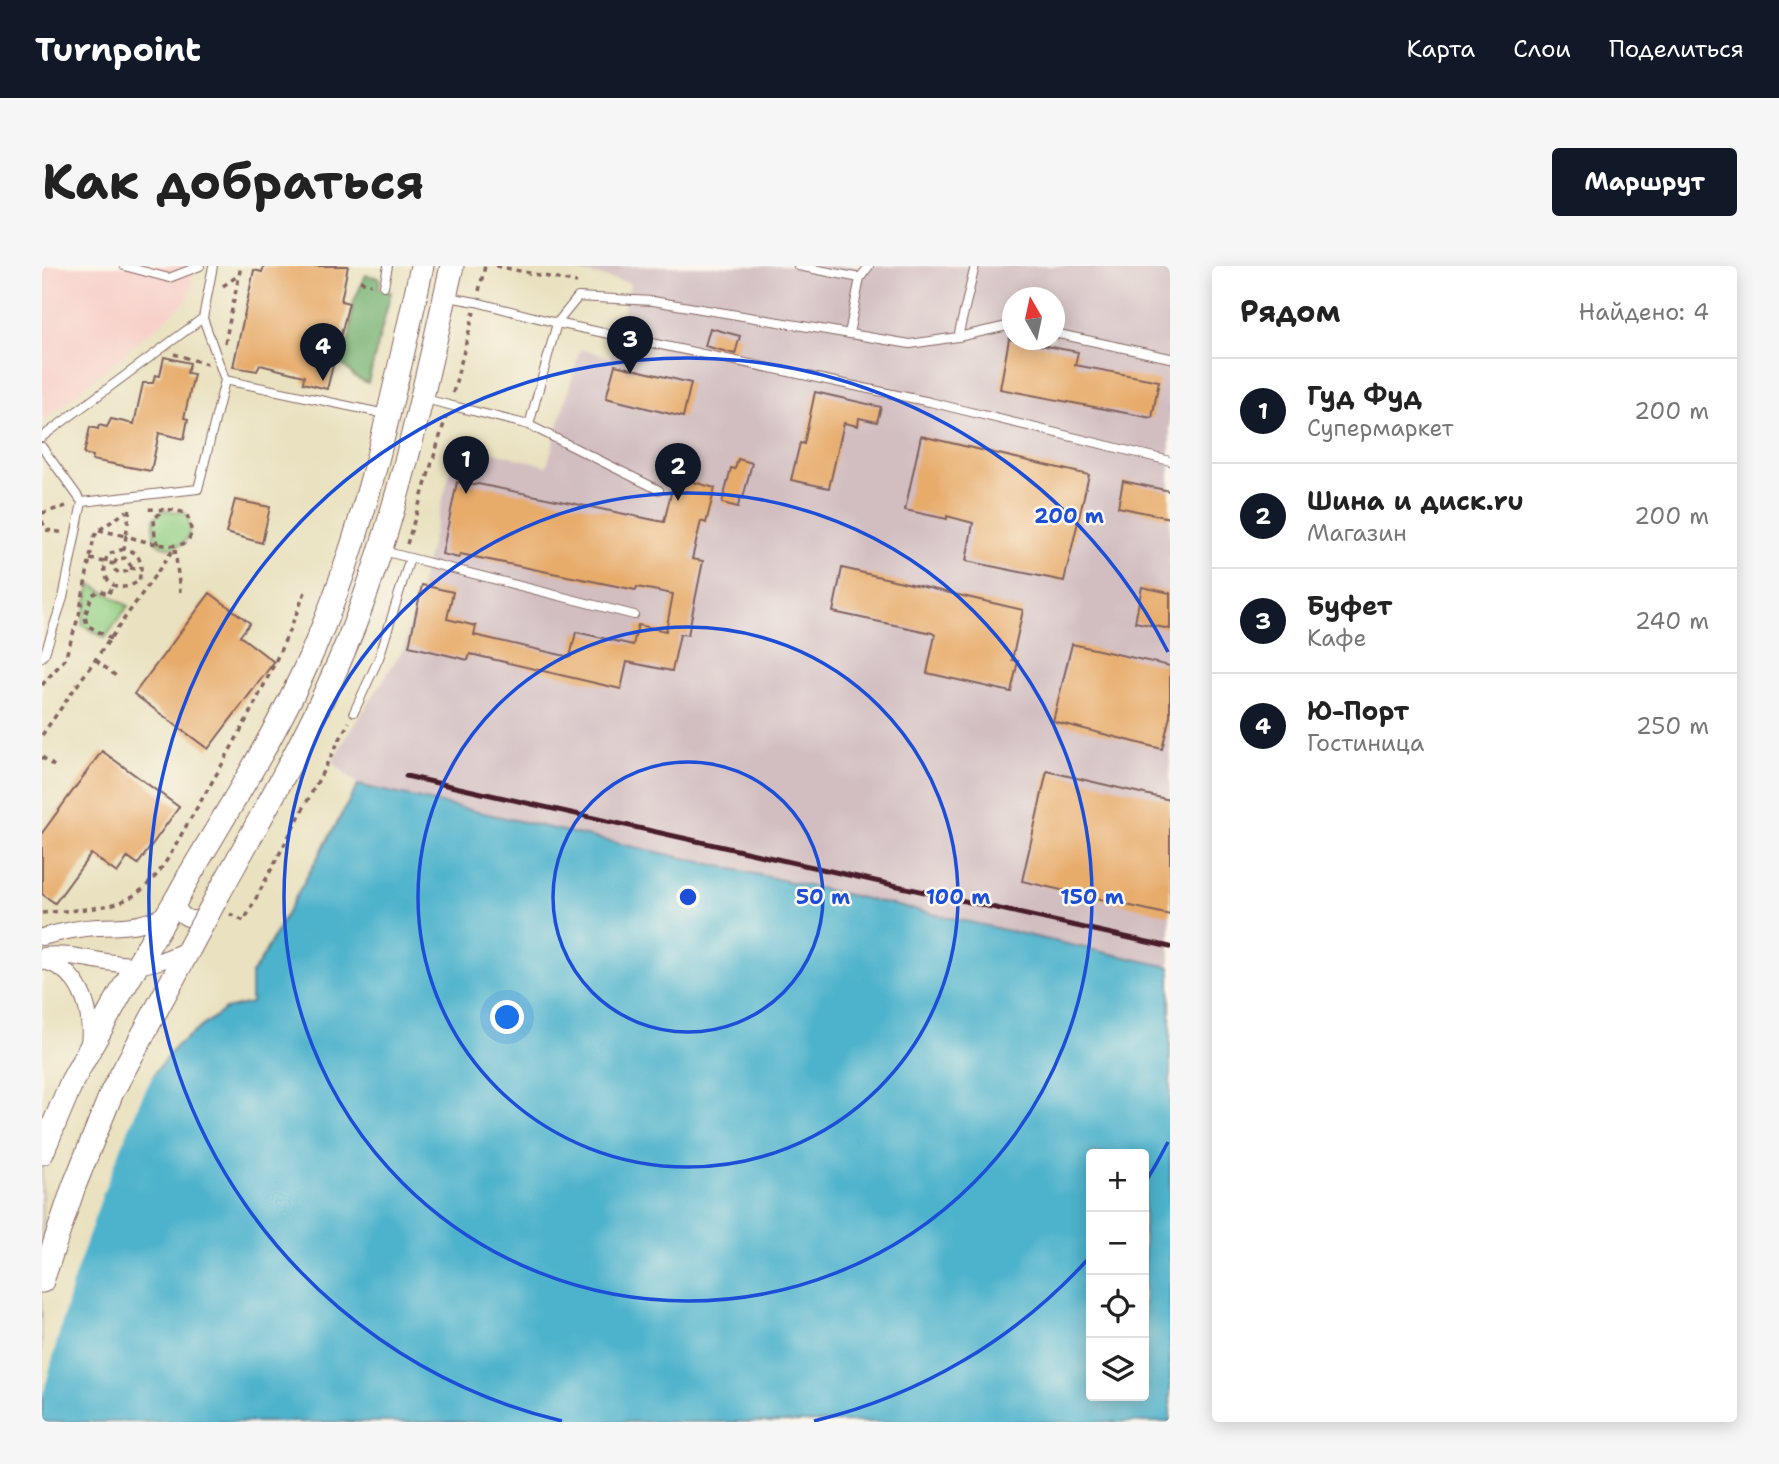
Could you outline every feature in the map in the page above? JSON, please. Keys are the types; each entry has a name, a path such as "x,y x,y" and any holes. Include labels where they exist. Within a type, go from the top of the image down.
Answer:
{"main road":[{"path":"42,1153 87,1054 294,692 345,569 370,488 422,266"},
{"path":"42,1281 112,1092 321,704 356,621 381,551 422,399 452,266"}],"street":[{"path":"42,937 95,927 146,924 173,905 180,914 194,920 202,918 214,902"},
{"path":"42,958 81,956 137,965 172,957 189,949"},
{"path":"42,958 71,976 80,991 89,1012 87,1054"}],"lane":[{"path":"124,266 169,278 183,269 200,266"},
{"path":"82,502 198,489 225,380 203,318 213,266"},
{"path":"384,286 388,266"},
{"path":"798,266 860,278"},
{"path":"849,334 860,278 869,266"},
{"path":"958,337 975,266"},
{"path":"445,296 557,323 930,402 1170,461"},
{"path":"528,425 557,323 578,297 653,301 911,344 1002,327"},
{"path":"42,437 203,318"},
{"path":"1065,335 1170,358"},
{"path":"225,380 389,415"},
{"path":"422,399 528,425 659,490"},
{"path":"42,447 82,502 64,598 42,657"},
{"path":"381,551 634,615"},
{"path":"354,712 380,658 410,558"}],"path":[{"path":"220,368 241,266"},
{"path":"483,276 485,266"},
{"path":"496,266 580,284 578,297"},
{"path":"457,381 471,325"},
{"path":"409,538 444,425"},
{"path":"42,513 82,502"},
{"path":"42,685 65,659 79,615 94,537 99,530 130,509 124,549"},
{"path":"99,530 159,545 175,547 185,543 191,534 186,513 164,510 155,518 155,539 159,545"},
{"path":"42,521 46,530 76,535"},
{"path":"175,547 180,592"},
{"path":"42,735 175,547"},
{"path":"124,549 138,556 141,570 139,580 123,587 113,585 107,580 104,562 108,554 124,549"},
{"path":"114,564 117,559 125,558 129,561 130,568"},
{"path":"90,559 114,564 119,573 129,571 130,568"},
{"path":"130,568 141,570"},
{"path":"111,639 87,625 85,616 92,595 100,590 108,595 113,585"},
{"path":"42,913 113,904 130,898 158,874 282,652 305,592"},
{"path":"79,615 85,616"},
{"path":"96,660 116,676"},
{"path":"244,921 354,712"},
{"path":"42,757 54,766"}],"shaded area":[{"path":"42,266 196,266 188,300 46,419 42,418"},
{"path":"550,266 1170,266 1170,967 358,785 332,761 404,647 458,442 547,466 580,349 610,357 631,283"}],"green space":[{"path":"366,275 380,278 379,289 391,292 368,383 355,377 341,363 350,335 353,303"},
{"path":"164,510 186,513 189,534 180,545 166,547 155,539 154,518"},
{"path":"91,584 128,606 105,638 82,625"}],"water":[{"path":"358,785 1170,967 1170,1422 42,1422 42,1111 140,1091 176,1046 225,1009 251,1003 251,974"}],"pier":[{"path":"161,1059 140,1101 103,1193 72,1284 42,1399 42,1108 138,1088"}],"building":[{"path":"264,266 348,266 341,301 349,303 327,389 303,383 304,376 260,365 257,371 233,367 254,270 262,272"},
{"path":"710,328 740,336 735,354 705,346"},
{"path":"1007,350 1078,352 1075,365 1159,381 1152,418 1000,389"},
{"path":"164,357 190,363 187,373 194,374 184,418 188,419 184,439 159,433 151,471 92,460 93,456 84,454 90,427 107,427 111,419 134,424 143,383 153,383 155,375 160,376"},
{"path":"615,365 691,383 683,417 606,398"},
{"path":"815,392 881,407 877,422 859,418 858,426 844,423 829,488 791,480 800,443 804,444"},
{"path":"921,436 1089,475 1064,581 966,561 973,523 905,510"},
{"path":"738,459 752,463 738,507 722,503 731,468 735,469"},
{"path":"675,477 715,488 706,523 701,521 692,559 703,561 688,635 680,634 672,671 627,662 621,689 470,654 468,660 409,646 422,585 453,592 447,619 476,626 474,635 570,657 576,632 633,645 638,625 666,631 673,594 637,587 636,590 460,554 459,558 442,554 457,482 664,522"},
{"path":"1123,481 1170,491 1170,518 1118,507"},
{"path":"235,500 270,507 262,543 226,533"},
{"path":"842,568 1023,610 1012,660 1018,661 1011,692 927,673 935,635 932,633 833,612"},
{"path":"1142,587 1170,593 1170,629 1135,622"},
{"path":"210,593 250,623 240,636 274,662 208,749 134,694"},
{"path":"1072,644 1170,666 1170,716 1162,749 1053,721"},
{"path":"102,751 179,807 138,864 128,857 117,873 91,854 55,903 42,894 42,833"},
{"path":"1047,771 1170,800 1170,915 1022,881"}],"railway":[{"path":"406,776 1170,947"}],"place":[{"name":"Буфет","path":"630,374"},
{"name":"Ю-Порт","path":"323,381"},
{"name":"Гуд Фуд","path":"466,494"},
{"name":"Шина и диск.ru","path":"678,501"}]}
